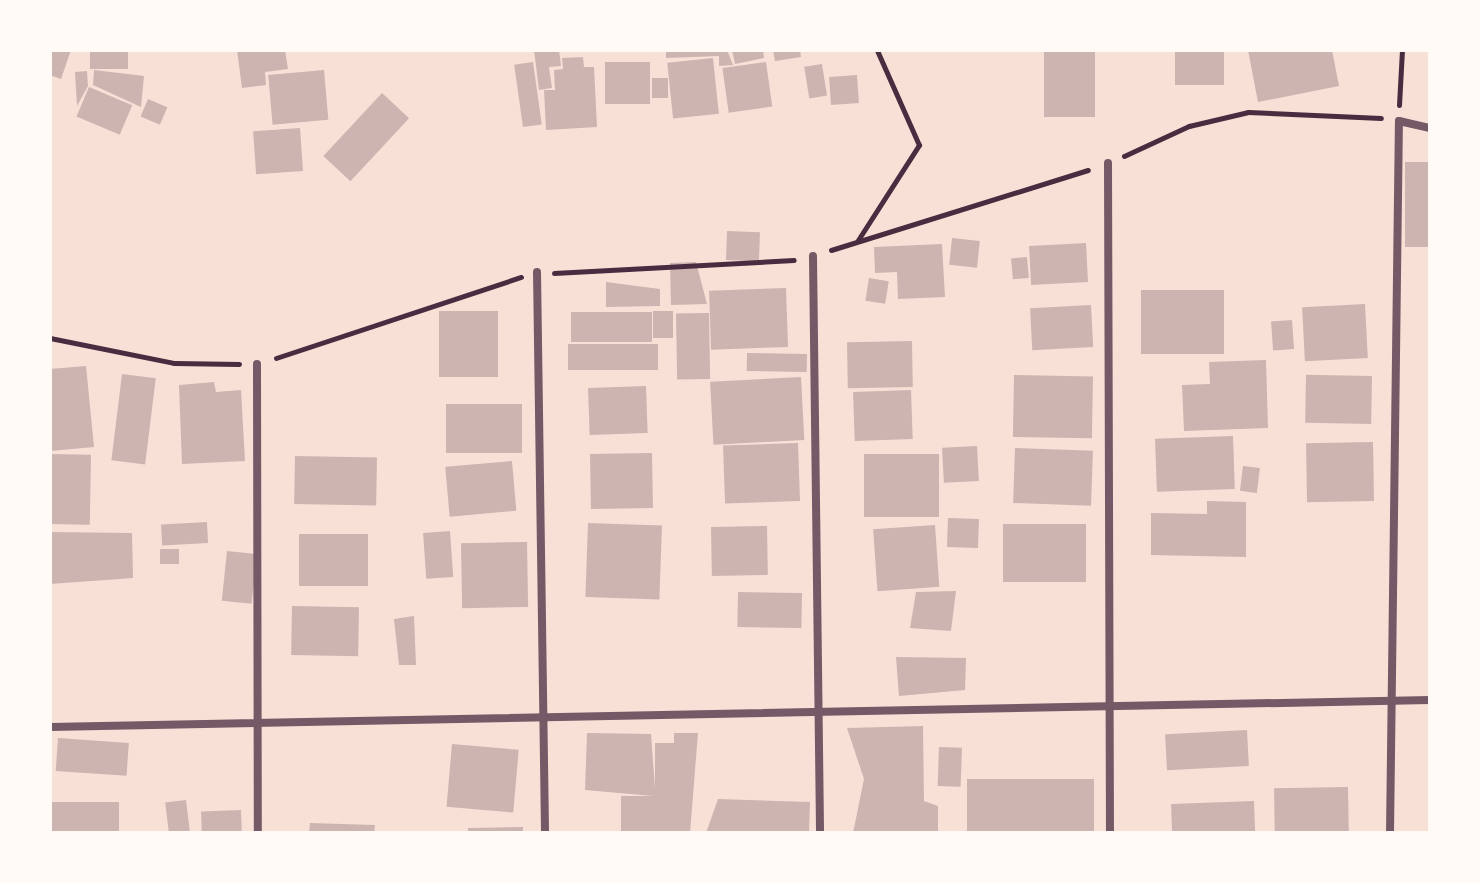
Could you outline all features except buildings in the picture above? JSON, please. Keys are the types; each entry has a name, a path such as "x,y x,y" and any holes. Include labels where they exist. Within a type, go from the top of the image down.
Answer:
{"street":[{"path":"1390,833 1399,121 1430,128"},
{"path":"1108,163 1110,833"},
{"path":"813,256 820,833"},
{"path":"537,272 547,717 545,833"},
{"path":"257,364 258,833"},
{"path":"50,727 1112,703 1430,700"}],"path":[{"path":"857,241 919,145 877,50"},
{"path":"50,338 174,363 257,364 537,272 781,265 857,241 940,222 1108,163 1189,126 1248,112 1399,121 1402,50"}]}
